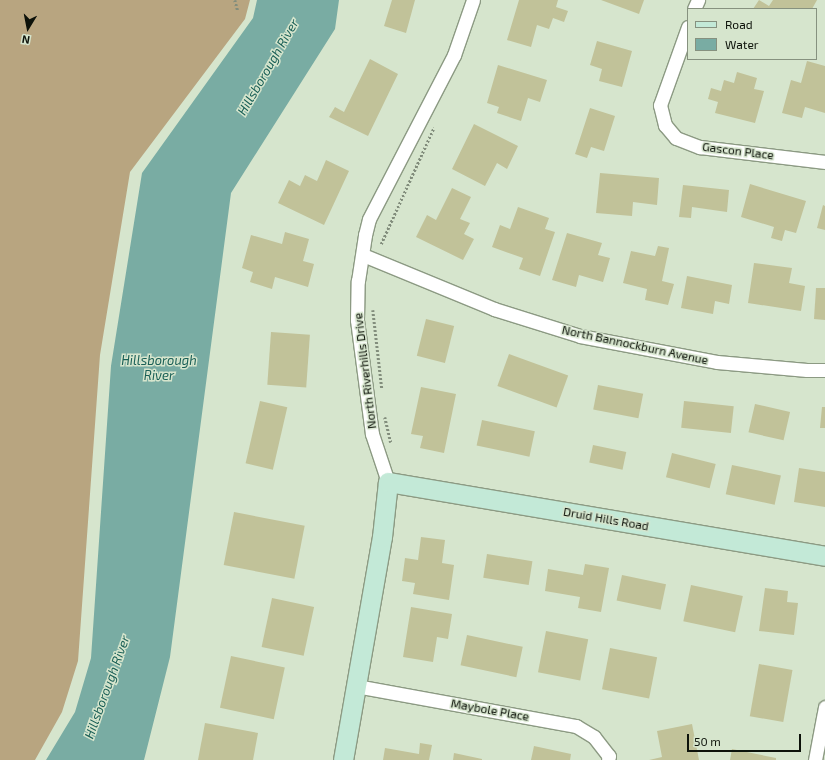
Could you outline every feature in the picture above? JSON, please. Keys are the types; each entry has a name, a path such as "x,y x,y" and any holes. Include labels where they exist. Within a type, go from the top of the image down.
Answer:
{"street":[{"name":"North Riverhills Drive","path":"343,760 382,537 388,482 372,434 357,320 358,281 363,255 364,236 369,219 454,55 473,0"},
{"name":"Gascon Place","path":"687,30 660,106 664,125 676,138 700,146 825,162"},
{"name":"North Bannockburn Avenue","path":"363,255 494,309 580,336 717,362 808,370 825,370"},
{"name":"Druid Hills Road","path":"388,482 825,556"},
{"name":"Maybole Place","path":"356,686 576,726 594,736 609,756 608,760"},
{"path":"815,760 825,707"}],"path":[{"path":"235,0 238,11"},
{"path":"372,304 382,396"},
{"path":"384,410 391,444"}],"shaded area":[{"path":"0,0 250,0 245,19 130,172 100,355 78,661 62,712 35,760 0,760"}],"water":[{"name":"Hillsborough River","path":"257,0 339,0 335,29 231,193 170,657 144,760 46,760 75,712 91,658 111,366 142,173 253,18"}],"building":[{"path":"392,0 415,0 406,33 384,26"},
{"path":"519,0 558,0 556,7 568,11 564,22 553,18 549,29 537,25 531,47 507,40"},
{"path":"601,0 644,0 639,14"},
{"path":"759,0 769,6 773,0 817,0 813,8 754,8"},
{"path":"597,41 632,51 622,87 599,81 602,69 590,65"},
{"path":"370,59 398,74 368,136 329,117 335,107 344,112"},
{"path":"807,61 825,66 825,113 805,107 802,118 782,113 791,80 801,83"},
{"path":"498,65 547,80 540,102 528,98 521,121 497,113 499,107 487,103"},
{"path":"737,72 757,78 754,89 764,91 755,123 715,113 718,102 708,99 711,88 721,91 724,80 734,83"},
{"path":"590,108 615,116 604,151 591,147 587,158 575,154"},
{"path":"474,124 518,146 507,169 497,163 485,186 452,169"},
{"path":"326,160 349,171 324,225 278,203 289,180 300,186 305,175 317,181"},
{"path":"600,173 659,178 657,205 633,202 632,216 596,213"},
{"path":"750,184 806,201 796,233 785,230 782,241 771,238 774,227 741,217"},
{"path":"683,185 729,190 727,212 692,207 691,218 679,217"},
{"path":"452,188 471,197 460,219 470,223 464,234 474,239 463,260 416,237 427,215 436,220"},
{"path":"823,205 825,206 825,230 817,228"},
{"path":"518,207 549,218 545,229 555,232 540,276 519,269 523,258 492,247 500,225 510,229"},
{"path":"285,232 309,239 303,261 314,264 308,287 275,277 272,289 250,282 253,272 242,268 251,235 282,244"},
{"path":"567,233 602,243 598,255 610,258 603,282 579,275 576,287 552,280"},
{"path":"658,246 669,248 662,281 674,284 668,305 645,300 647,289 623,283 631,251 655,256"},
{"path":"754,263 792,268 789,283 805,286 801,311 748,303"},
{"path":"687,276 732,285 729,304 715,301 713,314 681,308"},
{"path":"816,288 825,288 825,320 814,319"},
{"path":"426,319 454,326 445,363 417,356"},
{"path":"271,332 310,335 306,388 267,385"},
{"path":"509,354 568,376 557,407 497,386"},
{"path":"598,385 643,394 638,418 593,410"},
{"path":"421,387 456,394 444,453 420,448 423,436 411,434"},
{"path":"260,401 287,407 273,470 246,463"},
{"path":"684,401 734,406 731,433 681,428"},
{"path":"755,404 790,412 784,440 748,432"},
{"path":"822,407 825,407 825,428 820,428"},
{"path":"482,420 535,431 529,457 477,445"},
{"path":"593,445 626,452 623,470 589,463"},
{"path":"672,453 716,464 710,488 666,477"},
{"path":"732,465 781,475 775,505 726,494"},
{"path":"799,468 825,472 825,507 794,502"},
{"path":"234,512 305,526 294,579 224,565"},
{"path":"421,537 445,540 442,563 454,565 449,600 413,594 415,583 402,581 405,558 418,560"},
{"path":"487,554 532,561 529,585 483,578"},
{"path":"585,564 609,568 601,612 578,608 580,597 545,591 548,569 583,575"},
{"path":"622,575 666,584 661,610 617,600"},
{"path":"691,585 743,596 735,632 683,621"},
{"path":"765,588 788,591 787,602 798,603 794,635 759,631"},
{"path":"272,598 314,607 304,656 262,647"},
{"path":"411,607 452,614 448,639 437,637 433,662 403,657"},
{"path":"546,631 588,639 580,680 538,672"},
{"path":"467,635 523,647 516,677 461,665"},
{"path":"610,648 657,657 649,698 602,689"},
{"path":"231,656 285,667 274,719 220,708"},
{"path":"759,664 792,670 783,722 750,716"},
{"path":"205,723 258,733 253,760 198,760"},
{"path":"692,724 699,760 649,760 662,757 657,731"},
{"path":"420,743 432,745 429,760 383,760 385,748 419,754"},
{"path":"534,746 571,754 570,760 531,760"},
{"path":"732,749 776,758 776,760 730,760"},
{"path":"454,753 482,759 482,760 453,760"}]}
